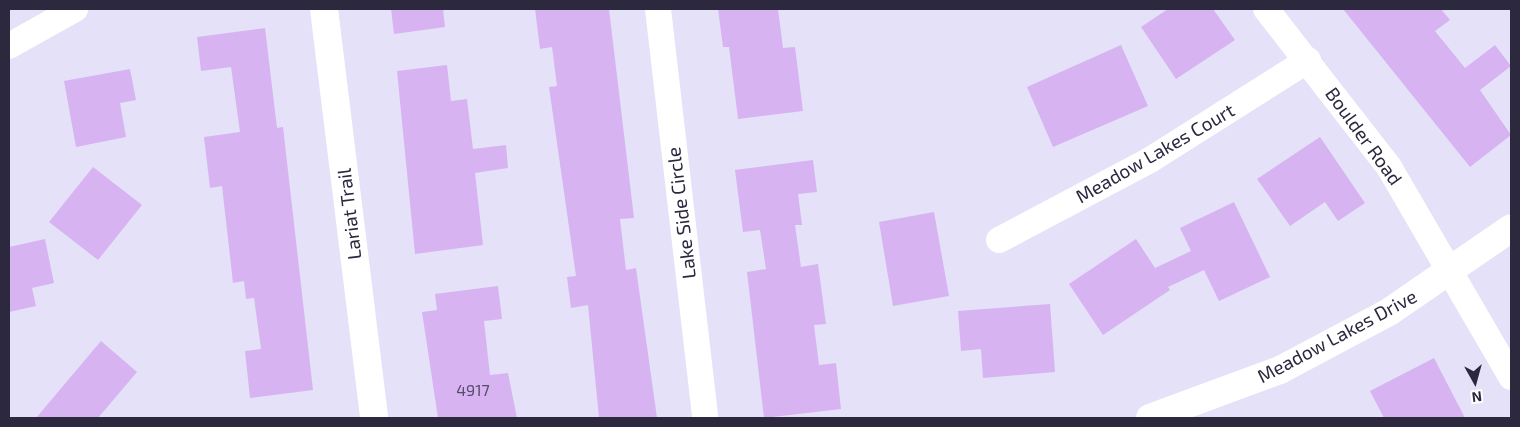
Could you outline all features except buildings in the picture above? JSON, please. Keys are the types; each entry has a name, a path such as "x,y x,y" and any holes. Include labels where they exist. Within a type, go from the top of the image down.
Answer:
{"street":[{"path":"9,46 75,9"},
{"name":"Lariat Trail","path":"324,9 374,418"},
{"name":"Lake Side Circle","path":"658,9 705,418"},
{"name":"Boulder Road","path":"1266,9 1308,60 1389,167 1452,271 1511,377"},
{"name":"Meadow Lakes Court","path":"999,240 1150,160 1308,60"},
{"name":"Meadow Lakes Drive","path":"1150,418 1280,370 1389,312 1452,271 1511,228"}]}
